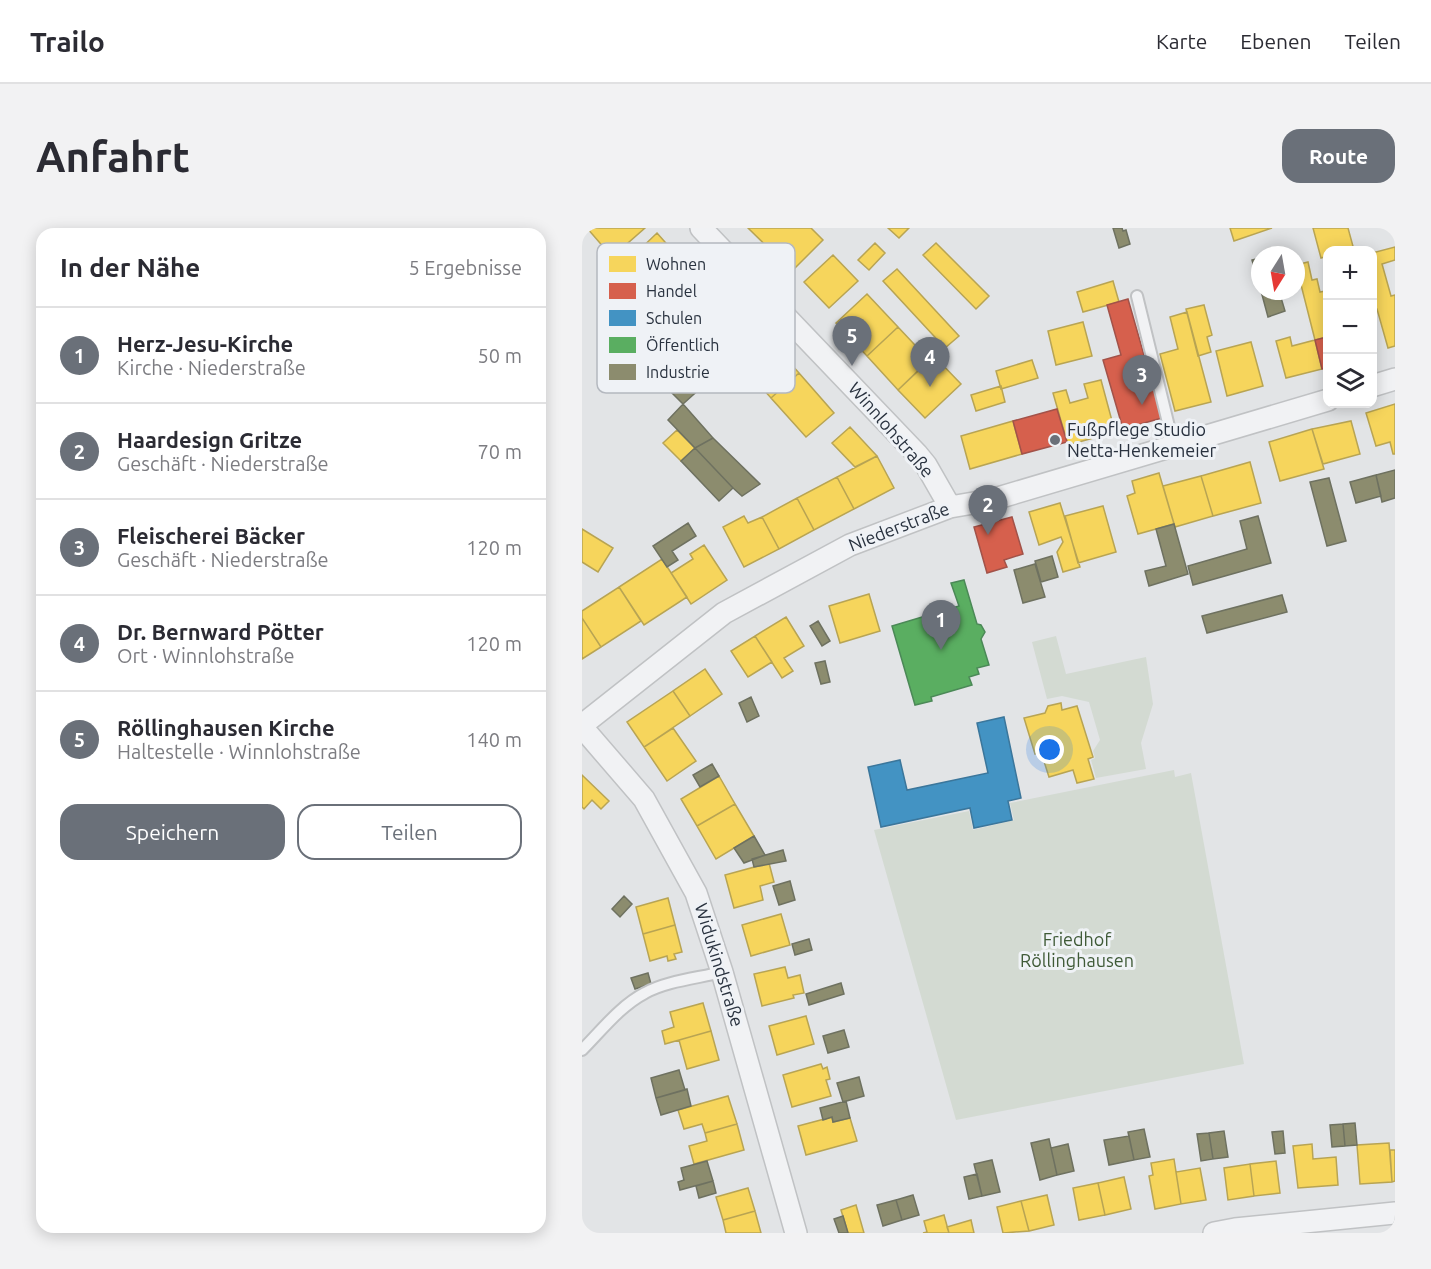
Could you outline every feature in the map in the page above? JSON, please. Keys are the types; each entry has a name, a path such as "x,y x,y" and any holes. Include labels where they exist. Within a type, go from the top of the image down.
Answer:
{"street":[{"name":"Winnlohstraße","path":"701,228 716,243"},
{"name":"Winnlohstraße","path":"795,325 921,459 950,507"},
{"path":"1377,384 1395,379"},
{"name":"Niederstraße","path":"582,726 724,614 850,544 950,507 992,500 1323,402"},
{"name":"Widukindstraße","path":"582,726 644,800 696,893 722,972 796,1233"},
{"path":"1214,1233 1395,1213"}],"lane":[{"path":"1137,296 1174,447"},
{"path":"582,1050 627,1006 644,993 722,972"}],"green space":[{"path":"1056,636 1066,674 1146,657 1153,704 1141,743 1146,769 1096,778 1091,760 1095,758 1093,751 1100,740 1089,702 1062,696 1047,699 1032,642"},
{"name":"Friedhof Röllinghausen","path":"1174,770 1175,777 1191,773 1244,1064 956,1120 874,830 969,811 973,830 1014,820 1010,803"}],"building: Wohnen":[{"path":"587,228 645,228 628,243 600,243"},
{"path":"748,228 811,228 823,240 795,268 795,243 763,243"},
{"path":"888,228 909,228 899,238"},
{"path":"1230,228 1272,228 1234,241"},
{"path":"1313,228 1348,228 1353,246 1323,246 1323,257 1321,258"},
{"path":"657,233 666,243 647,243"},
{"path":"875,243 885,253 869,270 858,260"},
{"path":"936,243 989,296 976,309 923,255"},
{"path":"1395,247 1395,260 1382,264 1391,296 1395,295 1395,346 1388,348 1377,309 1377,252"},
{"path":"833,255 858,281 829,308 804,282"},
{"path":"1308,262 1312,280 1317,279 1320,292 1323,291 1323,338 1315,340 1305,300 1305,263"},
{"path":"897,269 959,336 945,348 883,281"},
{"path":"1113,281 1119,302 1083,312 1077,292"},
{"path":"867,294 898,327 867,356 836,323"},
{"path":"1204,305 1212,335 1207,337 1211,352 1198,356 1186,309"},
{"path":"1187,312 1211,402 1175,411 1160,354 1178,349 1170,317"},
{"path":"1083,322 1092,356 1056,365 1048,331"},
{"path":"898,327 929,360 898,390 867,356"},
{"path":"1290,337 1292,346 1315,340 1322,369 1286,378 1276,341"},
{"path":"1251,342 1263,386 1227,396 1216,351"},
{"path":"934,356 961,384 925,418 898,390"},
{"path":"1032,360 1038,378 1001,389 996,371"},
{"path":"799,373 834,413 806,437 771,398 777,393 795,393 795,377"},
{"path":"1101,380 1115,432 1068,445 1053,393 1066,390 1070,403 1088,398 1084,384"},
{"path":"1001,386 1005,402 976,411 971,395"},
{"path":"767,393 777,393 771,398"},
{"path":"1395,404 1395,454 1393,454 1390,442 1376,446 1366,413"},
{"path":"1013,421 1022,454 970,469 961,436"},
{"path":"1351,421 1360,454 1323,464 1312,429"},
{"path":"850,427 877,456 855,467 832,443"},
{"path":"1312,429 1324,469 1280,481 1269,442"},
{"path":"677,430 695,448 681,461 663,443"},
{"path":"877,456 894,488 854,509 837,477"},
{"path":"1250,462 1261,503 1213,516 1201,476"},
{"path":"1159,473 1174,524 1138,534 1127,496 1135,493 1132,481"},
{"path":"1201,476 1213,516 1175,527 1163,486"},
{"path":"837,477 854,509 814,530 797,498"},
{"path":"797,498 814,530 779,549 762,517"},
{"path":"1060,503 1080,567 1063,572 1057,552 1063,542 1061,537 1039,545 1029,512"},
{"path":"1103,506 1116,552 1078,563 1065,516"},
{"path":"744,516 748,523 762,517 779,549 744,567 723,527"},
{"path":"582,529 613,548 598,572 582,562"},
{"path":"704,545 727,580 691,604 671,573 693,559 690,554"},
{"path":"662,559 687,597 644,625 619,587"},
{"path":"619,587 641,621 601,647 582,618 582,611"},
{"path":"869,594 880,631 840,643 829,606"},
{"path":"786,617 804,646 784,658 793,671 782,678 755,636"},
{"path":"582,618 601,647 582,659"},
{"path":"755,636 772,662 748,677 731,651"},
{"path":"705,669 722,694 690,716 673,691"},
{"path":"673,691 690,716 644,747 627,722"},
{"path":"1061,703 1062,710 1077,706 1093,757 1088,759 1094,779 1077,783 1073,770 1049,777 1041,752 1035,754 1024,718 1045,713 1048,706"},
{"path":"673,728 696,761 667,781 644,747"},
{"path":"582,775 609,801 601,809 592,800 584,809 582,807"},
{"path":"719,776 735,804 697,826 681,799"},
{"path":"735,804 754,836 716,859 697,826"},
{"path":"769,863 774,882 760,886 763,900 734,908 725,875"},
{"path":"668,898 675,925 643,934 636,907"},
{"path":"781,914 790,945 751,956 742,925"},
{"path":"675,925 682,952 674,954 676,959 668,961 667,956 650,961 643,934"},
{"path":"785,967 788,978 800,975 804,993 793,995 794,998 762,1006 754,974"},
{"path":"703,1003 711,1031 665,1044 662,1031 674,1027 670,1012"},
{"path":"806,1016 814,1044 777,1055 769,1026"},
{"path":"711,1031 719,1060 687,1069 679,1040"},
{"path":"821,1064 823,1069 827,1067 830,1079 826,1080 831,1096 792,1107 783,1075"},
{"path":"728,1096 737,1124 705,1133 702,1124 684,1129 678,1110"},
{"path":"832,1117 833,1122 850,1118 857,1141 806,1155 798,1126"},
{"path":"737,1124 744,1150 694,1164 689,1146 707,1141 705,1133"},
{"path":"1389,1143 1392,1182 1360,1184 1357,1145"},
{"path":"1312,1144 1313,1159 1336,1157 1338,1185 1298,1188 1293,1146"},
{"path":"1390,1150 1395,1150 1395,1181 1392,1182"},
{"path":"1174,1159 1181,1204 1155,1209 1149,1176 1153,1175 1151,1163"},
{"path":"1276,1161 1280,1193 1254,1196 1250,1164"},
{"path":"1250,1164 1254,1196 1228,1200 1224,1168"},
{"path":"1200,1168 1206,1200 1181,1204 1176,1172"},
{"path":"1124,1177 1131,1209 1105,1215 1098,1183"},
{"path":"1098,1183 1105,1215 1079,1220 1073,1188"},
{"path":"748,1188 755,1211 723,1220 716,1197"},
{"path":"1047,1195 1054,1225 1029,1231 1021,1201"},
{"path":"1021,1201 1029,1231 1003,1233 997,1207"},
{"path":"856,1205 864,1233 848,1233 841,1210"},
{"path":"755,1211 761,1233 726,1233 723,1220"},
{"path":"944,1215 949,1233 923,1233 927,1232 924,1221"},
{"path":"971,1220 974,1233 949,1233 947,1227"}],"building: Handel":[{"path":"1128,299 1162,418 1123,429 1103,360 1121,355 1107,305"},
{"path":"1323,338 1323,369 1322,369 1315,340"},
{"path":"1057,409 1067,442 1022,454 1013,421"},
{"path":"1012,517 1023,554 1004,560 1007,567 987,573 974,527"}],"building: Schulen":[{"path":"1004,717 1021,798 1008,801 1012,820 974,828 970,808 881,827 868,767 900,760 907,790 988,773 977,723"}],"building: Öffentlich":[{"path":"964,580 977,624 981,625 985,632 981,639 989,665 977,668 979,674 969,677 972,685 931,697 932,701 915,705 892,626 959,606 951,583"}],"building: Industrie":[{"path":"1113,228 1126,230 1130,244 1119,248"},
{"path":"1263,300 1282,300 1285,311 1268,317"},
{"path":"672,393 695,393 683,404"},
{"path":"683,404 713,438 695,448 668,420"},
{"path":"713,438 760,484 742,496 733,488 695,448"},
{"path":"695,448 733,488 719,501 681,461"},
{"path":"1395,470 1395,498 1382,502 1376,475"},
{"path":"1376,475 1381,496 1356,503 1350,482"},
{"path":"1329,478 1346,541 1327,546 1310,482"},
{"path":"1258,516 1271,563 1193,585 1188,566 1247,549 1240,521"},
{"path":"688,523 696,536 672,551 678,560 667,567 653,546"},
{"path":"1174,524 1188,574 1149,586 1145,571 1166,566 1156,529"},
{"path":"1052,556 1058,577 1041,582 1035,561"},
{"path":"1035,564 1045,597 1023,603 1014,570"},
{"path":"1282,595 1287,612 1207,633 1202,616"},
{"path":"818,621 830,641 822,646 810,626"},
{"path":"825,661 830,682 821,684 815,663"},
{"path":"751,697 759,716 747,722 739,703"},
{"path":"712,764 719,776 700,787 693,775"},
{"path":"754,836 765,855 744,863 734,848"},
{"path":"783,850 786,861 754,867 752,859"},
{"path":"790,881 795,900 779,905 773,886"},
{"path":"624,896 632,904 620,917 612,909"},
{"path":"809,939 812,950 795,955 792,944"},
{"path":"648,973 651,984 635,989 631,978"},
{"path":"841,983 844,994 809,1005 806,994"},
{"path":"844,1030 849,1047 828,1053 823,1036"},
{"path":"679,1070 685,1090 656,1098 651,1078"},
{"path":"859,1077 864,1096 843,1102 837,1083"},
{"path":"687,1089 691,1106 661,1115 656,1098"},
{"path":"846,1101 850,1118 833,1122 832,1117 823,1120 820,1108"},
{"path":"1355,1123 1357,1145 1345,1146 1343,1124"},
{"path":"1343,1124 1345,1146 1332,1147 1330,1125"},
{"path":"1144,1129 1150,1157 1134,1160 1128,1132"},
{"path":"1224,1131 1228,1157 1213,1159 1209,1133"},
{"path":"1283,1131 1285,1153 1275,1154 1272,1132"},
{"path":"1209,1133 1213,1159 1201,1161 1197,1134"},
{"path":"1129,1136 1134,1160 1109,1165 1104,1140"},
{"path":"1049,1139 1057,1175 1040,1180 1031,1143"},
{"path":"1068,1144 1074,1171 1057,1175 1051,1148"},
{"path":"992,1160 1000,1192 982,1196 974,1164"},
{"path":"707,1161 713,1181 680,1190 678,1182 684,1180 681,1168"},
{"path":"977,1174 982,1196 969,1199 964,1177"},
{"path":"713,1181 716,1193 699,1198 696,1186"},
{"path":"913,1195 919,1215 902,1220 896,1200"},
{"path":"896,1200 902,1220 883,1226 877,1205"},
{"path":"843,1216 848,1233 839,1233 834,1219"}],"place":[{"name":"Röllinghausen Kirche","path":"852,366"},
{"name":"Dr. Bernward Pötter","path":"930,387"},
{"name":"Fleischerei Bäcker","path":"1142,405"},
{"name":"Fußpflege Studio Netta-Henkemeier","path":"1055,440"},
{"name":"Haardesign Gritze","path":"988,535"},
{"name":"Herz-Jesu-Kirche","path":"941,650"}]}
